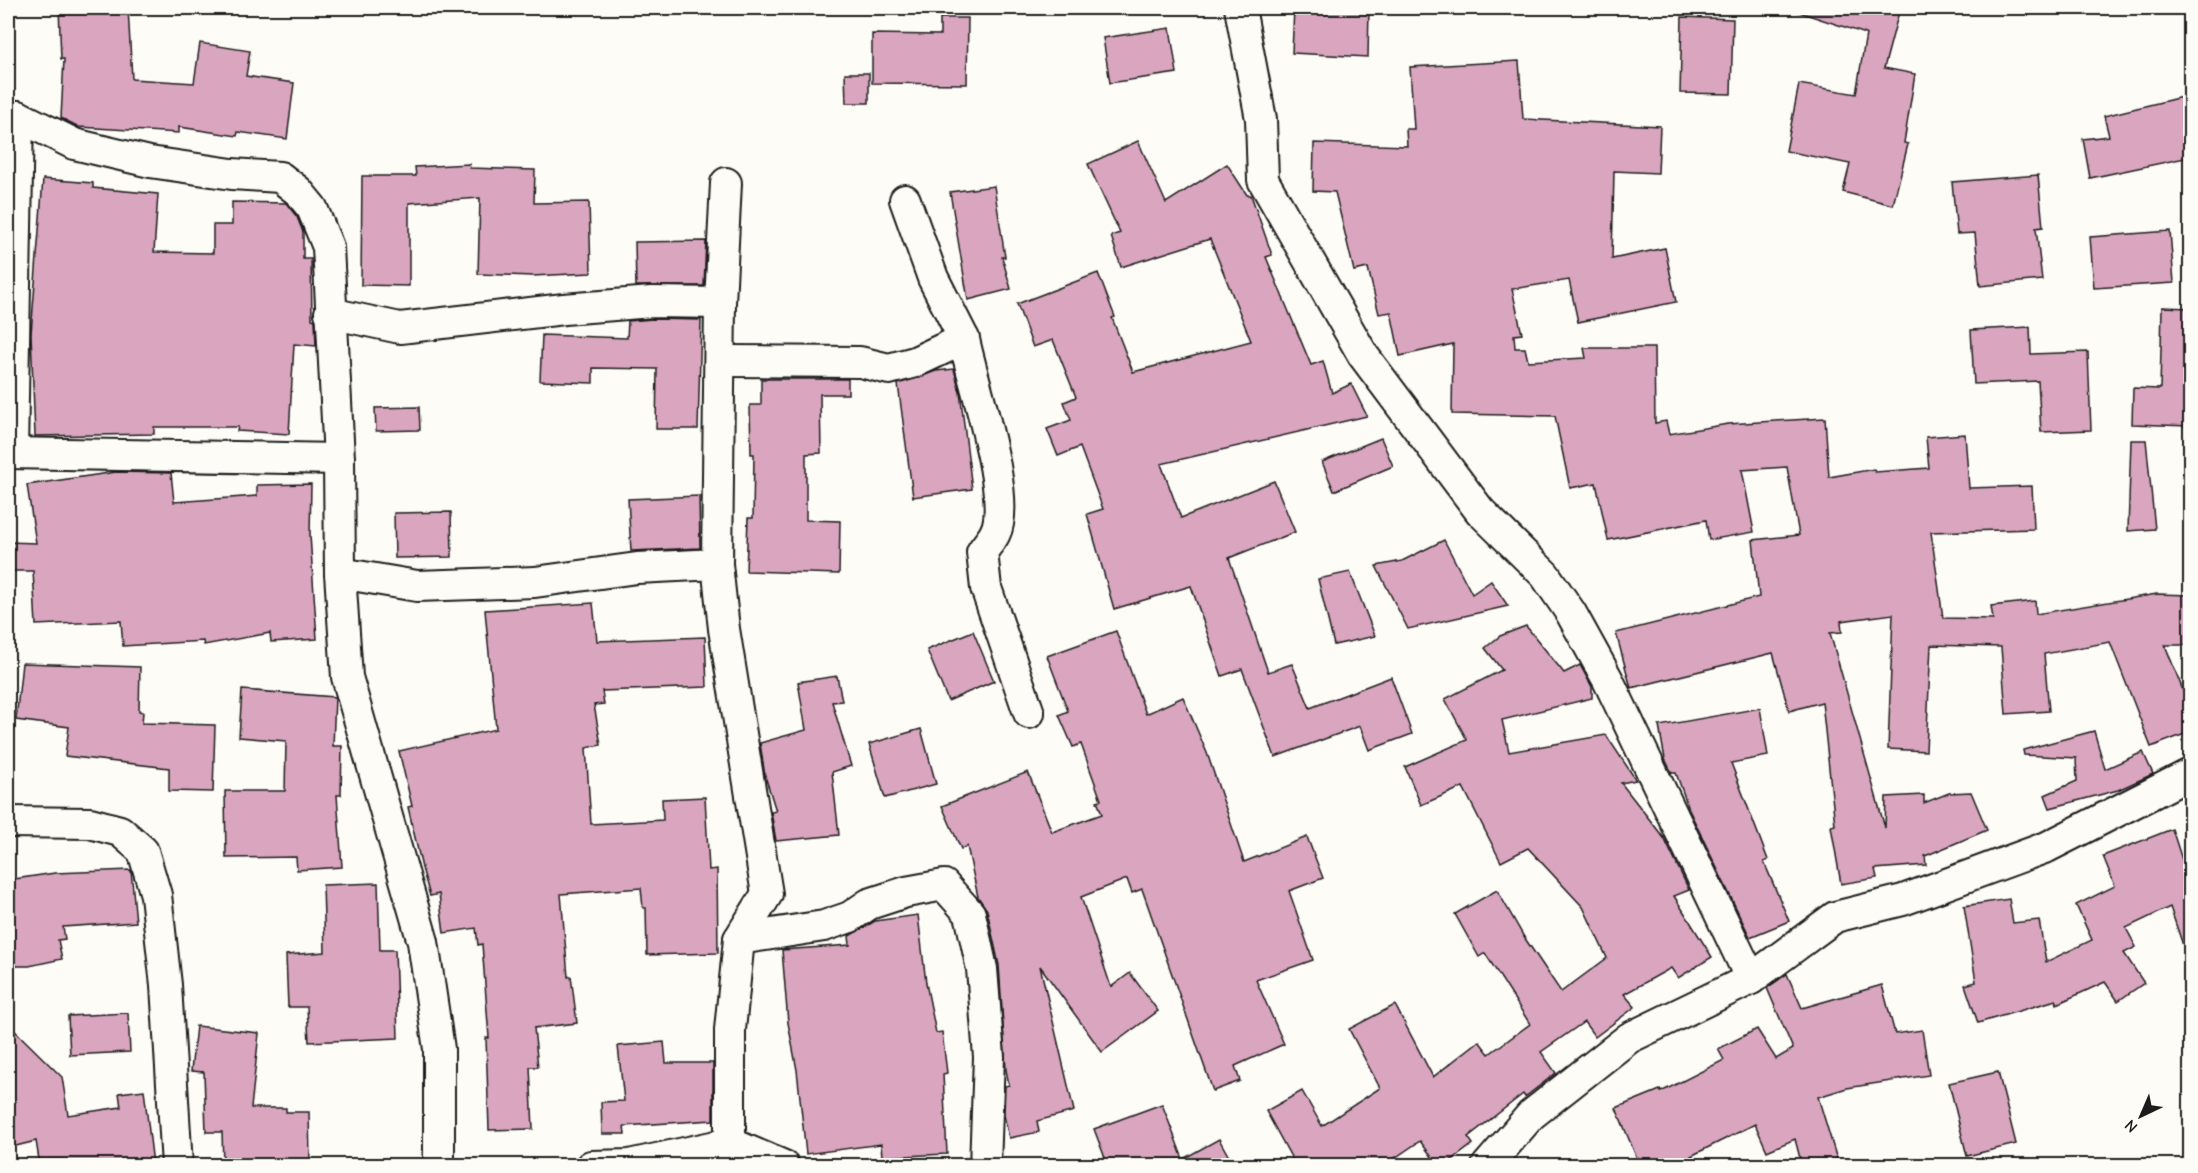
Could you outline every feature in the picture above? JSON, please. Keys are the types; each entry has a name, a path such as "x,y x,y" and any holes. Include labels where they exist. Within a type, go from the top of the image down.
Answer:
{"street":[{"path":"1240,8 1261,118 1263,180 1364,355 1480,510 1545,575 1571,614 1608,680 1751,980"},
{"path":"339,459 10,453 13,116 74,144 150,162 232,174 280,177 298,191 312,208 328,247 339,459 340,573 347,677 423,942 439,1049 439,1166"},
{"path":"726,183 720,303 717,564 724,629 767,894 740,939 730,1030 730,1143"},
{"path":"905,200 933,278 964,339 970,371 992,446 999,510 995,533 982,552 986,588 1029,713"},
{"path":"330,313 400,328 641,303 720,303"},
{"path":"721,361 860,362 889,369 915,362 964,339"},
{"path":"340,573 417,586 535,582 637,568 717,564"},
{"path":"1487,1166 1531,1115 1629,1038 1751,980 1835,917 1903,900 2047,847 2190,774"},
{"path":"8,822 90,823 120,831 143,851 156,894 165,974 177,1166"},
{"path":"740,939 824,926 850,917 868,904 906,892 945,885 970,914 982,969 989,1057 985,1166"},
{"path":"591,1166 628,1165 730,1143 784,1166"}],"building":[{"path":"59,8 128,8 132,79 194,83 200,43 250,51 246,76 294,83 287,139 238,132 237,136 179,127 179,133 79,127 61,118 64,59 61,59"},
{"path":"1294,8 1369,8 1368,57 1292,53"},
{"path":"1799,8 1900,8 1884,68 1915,74 1904,143 1908,144 1893,205 1843,192 1850,164 1786,151 1799,84 1856,94 1866,34 1799,12"},
{"path":"1682,17 1733,19 1731,94 1680,93"},
{"path":"940,18 968,18 967,84 872,83 872,34 940,35"},
{"path":"1170,28 1177,73 1110,83 1103,38"},
{"path":"1519,61 1523,119 1660,126 1658,173 1614,171 1612,259 1665,248 1676,302 1578,322 1569,280 1512,289 1522,334 1514,335 1515,348 1525,348 1528,361 1586,358 1584,348 1654,348 1655,423 1666,421 1669,434 1728,424 1825,418 1829,477 1874,469 1875,472 1929,468 1926,437 1965,434 1969,488 2032,486 2034,529 1931,532 1943,618 1993,619 1991,606 2035,601 2036,614 2157,594 2190,595 2190,645 2165,645 2190,708 2190,732 2151,747 2110,642 2044,654 2049,711 2006,714 2001,647 1931,645 1926,751 1888,749 1893,614 1841,621 1842,632 1830,633 1885,828 1886,797 1924,795 1924,803 1949,793 1971,792 1987,830 1925,856 1926,865 1875,869 1877,878 1841,884 1831,826 1835,825 1822,702 1789,711 1773,653 1631,688 1616,633 1759,597 1753,540 1799,535 1787,467 1742,470 1754,532 1709,540 1706,520 1608,540 1596,483 1570,488 1555,416 1452,414 1453,344 1400,356 1391,312 1379,314 1368,268 1354,271 1335,192 1313,191 1314,143 1407,146 1406,129 1414,129 1410,67"},
{"path":"845,73 869,73 869,103 846,103"},
{"path":"2190,95 2190,157 2090,178 2083,139 2109,136 2104,116"},
{"path":"1138,141 1166,203 1227,164 1247,195 1251,195 1272,255 1266,257 1311,365 1323,361 1332,393 1351,384 1367,416 1161,464 1181,518 1274,481 1295,532 1229,558 1268,672 1292,664 1310,708 1391,677 1412,734 1369,750 1360,726 1275,757 1242,669 1222,676 1191,586 1114,609 1087,514 1103,509 1080,447 1058,456 1047,429 1071,420 1064,402 1076,397 1053,340 1033,347 1017,304 1098,273 1133,372 1251,341 1210,239 1121,267 1111,236 1120,233 1088,164"},
{"path":"469,164 470,168 535,170 534,203 589,202 591,273 532,276 478,274 480,198 409,203 409,286 361,285 362,176 416,176 415,167"},
{"path":"2038,175 2043,227 2036,228 2042,280 1980,286 1975,233 1957,234 1952,182"},
{"path":"43,179 93,183 93,188 158,194 154,252 213,253 213,225 232,225 232,202 286,203 297,217 303,232 303,259 311,259 312,319 315,320 316,346 294,344 289,434 237,431 238,427 154,427 154,434 35,436 31,334"},
{"path":"994,186 1005,257 1002,257 1011,289 968,300 950,192"},
{"path":"2170,231 2174,283 2094,288 2090,237"},
{"path":"706,241 704,286 636,286 635,242"},
{"path":"2162,307 2190,308 2190,426 2132,424 2133,388 2160,389"},
{"path":"701,320 698,429 656,429 657,369 593,368 593,383 540,381 542,335 627,338 628,321"},
{"path":"2030,327 2031,354 2088,352 2091,430 2041,432 2038,381 1974,384 1971,330"},
{"path":"954,369 960,392 972,489 913,497 898,384 936,371"},
{"path":"761,379 848,379 848,394 820,394 821,453 806,454 806,520 840,521 839,574 746,571 748,518 753,518 754,454 751,454 750,405 761,405"},
{"path":"419,407 420,430 376,431 375,408"},
{"path":"1381,438 1393,466 1334,491 1322,462"},
{"path":"2131,440 2146,440 2155,529 2128,531"},
{"path":"116,472 171,473 174,502 257,496 257,485 311,484 310,535 317,639 271,642 270,633 204,645 203,641 123,646 121,621 36,625 33,571 8,571 8,542 36,543 27,485"},
{"path":"699,496 700,548 631,551 628,499"},
{"path":"451,512 452,557 395,558 394,513"},
{"path":"1444,540 1472,594 1491,581 1508,606 1408,629 1376,566 1402,561"},
{"path":"1350,572 1375,636 1334,645 1318,579"},
{"path":"593,603 597,641 705,637 707,687 602,691 604,704 594,705 601,745 586,748 591,824 663,820 662,799 705,797 709,870 717,869 718,953 647,955 646,908 643,908 641,888 561,894 568,977 571,976 577,1023 534,1028 538,1067 530,1067 533,1129 489,1130 486,1038 489,1038 482,944 478,945 476,928 444,933 439,894 430,896 422,868 408,807 412,806 399,751 496,729 485,610"},
{"path":"1526,626 1564,673 1580,665 1592,687 1592,698 1502,720 1509,752 1606,735 1636,780 1621,783 1664,838 1689,890 1674,896 1712,957 1678,978 1671,968 1624,994 1635,1007 1595,1037 1584,1022 1541,1052 1556,1073 1525,1097 1523,1094 1468,1137 1473,1144 1444,1166 1439,1166 1420,1141 1383,1166 1296,1166 1266,1111 1302,1091 1322,1126 1380,1088 1349,1029 1395,1005 1433,1077 1479,1041 1489,1054 1530,1024 1485,953 1479,957 1455,914 1497,890 1524,937 1561,992 1607,958 1583,907 1528,848 1501,862 1463,787 1421,805 1405,767 1467,740 1445,699 1502,670 1485,648 1500,636"},
{"path":"973,631 994,681 948,701 927,650"},
{"path":"1116,631 1146,714 1183,697 1207,753 1244,862 1307,837 1323,878 1289,891 1313,960 1256,980 1284,1044 1235,1066 1240,1081 1213,1091 1142,889 1132,893 1127,879 1081,897 1111,987 1130,973 1158,1011 1102,1052 1040,966 1074,1111 1037,1121 1039,1132 1009,1138 1004,1115 1005,1086 1009,1085 999,965 987,910 978,897 967,846 961,849 942,806 1028,772 1052,832 1102,814 1097,801 1101,800 1081,744 1073,747 1059,715 1068,711 1047,656"},
{"path":"22,663 140,667 139,711 143,712 142,723 215,725 213,792 169,791 169,768 65,756 69,727 16,720"},
{"path":"837,676 842,701 832,702 851,766 832,772 839,835 776,841 771,812 776,811 765,776 760,743 806,730 798,682"},
{"path":"242,690 335,697 333,746 342,746 341,795 337,795 342,867 297,870 296,857 226,858 225,791 285,791 286,741 239,737"},
{"path":"1760,708 1768,756 1731,763 1768,860 1764,862 1789,921 1750,937 1690,812 1676,773 1672,773 1665,759 1659,726"},
{"path":"921,729 936,784 885,798 869,744"},
{"path":"2094,731 2105,769 2143,752 2153,774 2118,790 2050,808 2045,795 2077,781 2076,758 2024,755 2023,750"},
{"path":"2172,829 2190,884 2190,953 2186,954 2170,907 2126,928 2136,947 2124,953 2144,983 2118,1001 2105,982 2057,1004 2056,1000 1978,1023 1965,985 1976,982 1964,906 2009,899 2013,923 2039,920 2046,962 2092,940 2076,905 2115,886 2103,856"},
{"path":"131,870 136,922 63,927 65,939 58,940 62,959 29,966 9,966 8,880 55,873"},
{"path":"378,883 380,950 395,950 398,1038 309,1042 307,1007 288,1007 286,955 325,952 323,885"},
{"path":"918,915 926,983 936,1033 942,1032 947,1073 943,1074 947,1154 882,1157 881,1144 806,1154 797,1070 788,1023 782,950 850,945 849,936 875,921"},
{"path":"1787,974 1802,1008 1882,985 1895,1034 1922,1030 1929,1075 1847,1088 1818,1097 1839,1166 1802,1166 1795,1139 1767,1151 1755,1124 1691,1156 1694,1166 1640,1166 1616,1108 1660,1090 1661,1092 1724,1060 1718,1049 1757,1029 1776,1059 1793,1049 1767,988"},
{"path":"128,1013 130,1052 70,1055 68,1016"},
{"path":"8,1024 62,1077 68,1115 121,1107 119,1093 144,1090 153,1164 40,1166 36,1141 8,1148"},
{"path":"196,1026 259,1033 251,1108 286,1108 286,1112 309,1112 310,1162 223,1165 222,1132 206,1132 204,1072 191,1071"},
{"path":"664,1042 666,1063 713,1063 713,1120 624,1126 625,1134 602,1134 601,1102 624,1101 618,1046"},
{"path":"1998,1072 2016,1144 1967,1156 1949,1083"},
{"path":"1162,1104 1183,1159 1219,1139 1234,1166 1108,1166 1094,1129"}]}
